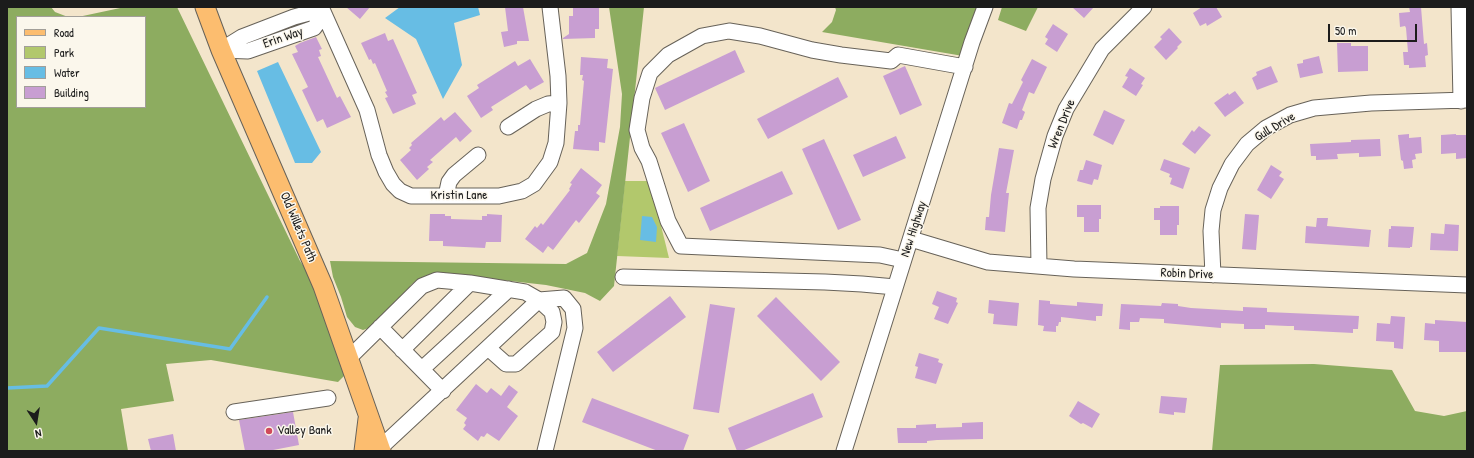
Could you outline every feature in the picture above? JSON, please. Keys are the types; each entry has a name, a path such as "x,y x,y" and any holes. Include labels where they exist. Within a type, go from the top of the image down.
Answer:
{"main road":[{"name":"Old Willets Path","path":"205,7 221,50 323,286 369,416 375,450"}],"street":[{"name":"Kristin Lane","path":"323,10 367,110 379,155 393,184 400,191 411,196 499,196 522,191 534,184 550,162 556,143 559,103 558,76 550,7"},
{"name":"New Highway","path":"844,451 910,239 985,7"},
{"name":"Wren Drive","path":"1039,266 1038,208 1043,179 1055,136 1066,109 1102,50 1144,7"},
{"path":"1459,7 1464,101"},
{"name":"Erin Way","path":"221,50 248,51 314,28 323,10"},
{"path":"904,260 880,255 681,246 668,222 649,161 642,148 636,130 642,98 650,73 668,55 702,36 729,31 760,36 812,50 841,55 891,61 898,55 965,67"},
{"name":"Gull Drive","path":"1213,275 1211,231 1213,210 1220,188 1232,164 1247,144 1266,128 1290,115 1314,108 1371,103 1464,101"},
{"path":"508,127 536,109 548,104 559,103"},
{"path":"446,196 448,182 478,155"},
{"name":"Robin Drive","path":"910,239 988,262 1074,269 1467,285"},
{"path":"623,277 825,282 895,287"},
{"path":"348,358 422,286 437,280 470,283 524,292 539,300 552,312 554,322 552,332 516,364 506,364 488,348"},
{"path":"402,350 470,283"},
{"path":"422,369 508,289"},
{"path":"375,450 443,391 539,300 564,298 573,309 575,328 545,451"},
{"path":"380,327 443,391"},
{"path":"234,412 328,398"}],"green space":[{"path":"7,7 51,7 55,12 65,16 16,16 16,108 146,108 146,16 83,16 125,7 177,7 300,261 318,287 346,374 338,382 211,360 166,364 174,401 121,409 128,451 7,451"},
{"path":"609,7 644,7 614,286 600,301 585,293 546,285 457,275 418,279 411,285 406,293 369,328 363,330 355,327 347,317 333,277 330,261 566,264 587,253 606,204 620,127 622,94"},
{"path":"835,7 977,7 963,56 822,32 832,22 836,10"},
{"path":"1002,7 1038,7 1026,31 998,20"},
{"path":"625,181 650,181 669,258 617,256"},
{"path":"1314,364 1392,370 1415,411 1444,416 1467,411 1467,451 1212,451 1220,365"}],"water":[{"path":"400,7 478,7 480,15 454,23 462,65 443,99 416,39 385,18"},
{"path":"278,62 321,152 312,163 295,163 257,71"},
{"path":"642,216 652,217 657,227 656,242 640,240"}],"building":[{"path":"346,7 370,7 360,19"},
{"path":"505,7 523,7 529,41 517,41 517,44 504,47 501,32 508,31"},
{"path":"573,7 599,7 599,29 595,29 595,38 563,39 569,34 569,16 573,16"},
{"path":"1072,7 1094,7 1084,18"},
{"path":"1202,7 1216,7 1222,17 1207,26 1206,23 1200,26 1193,13"},
{"path":"1409,7 1421,7 1424,44 1427,43 1428,55 1425,56 1426,67 1409,68 1409,65 1404,65 1403,52 1408,52 1406,28 1405,26 1400,27 1399,13 1410,12"},
{"path":"1053,24 1068,34 1057,52 1045,44 1048,39 1045,37"},
{"path":"1169,28 1182,42 1166,60 1154,47 1162,39 1160,37"},
{"path":"385,33 388,41 393,39 417,93 412,95 416,104 393,114 385,98 388,97 385,92 387,91 375,63 373,64 371,59 369,60 361,43"},
{"path":"316,37 322,49 319,50 321,56 318,57 337,98 340,96 351,117 327,128 323,119 317,122 302,90 308,87 292,54 298,52 295,46"},
{"path":"1337,43 1351,43 1351,46 1368,46 1368,71 1338,72"},
{"path":"735,50 745,72 665,110 655,88"},
{"path":"1319,56 1323,73 1300,78 1297,64 1303,63 1303,60"},
{"path":"581,57 608,59 607,68 613,69 605,143 599,142 599,151 573,149 575,131 578,131 578,125 580,125 584,81 582,80 583,75 580,75"},
{"path":"530,59 544,82 530,90 526,85 491,107 493,110 481,118 467,96 479,88 477,85 515,61 518,66"},
{"path":"1032,59 1047,67 1034,94 1029,92 1022,110 1025,112 1017,129 1002,123 1009,103 1012,104 1023,82 1021,80"},
{"path":"905,66 922,105 900,115 883,76"},
{"path":"1271,66 1278,82 1257,90 1252,78 1257,75 1256,72"},
{"path":"1130,68 1145,78 1141,84 1143,85 1136,96 1122,87 1128,77 1125,76"},
{"path":"838,77 848,97 768,139 757,119"},
{"path":"1235,91 1244,103 1225,117 1214,103 1228,93 1229,95"},
{"path":"1104,110 1125,120 1113,145 1093,135"},
{"path":"455,112 472,131 460,142 456,137 430,160 433,162 427,167 429,169 417,180 400,160 411,150 409,148 412,145 411,143 441,117 444,121"},
{"path":"684,123 710,181 688,192 661,133"},
{"path":"1199,126 1211,135 1195,154 1182,144 1192,130 1194,132"},
{"path":"1409,134 1409,138 1421,137 1422,153 1415,154 1416,159 1412,160 1413,168 1404,169 1403,161 1401,160 1398,135"},
{"path":"1441,135 1467,135 1467,158 1456,159 1456,153 1441,154"},
{"path":"896,136 906,158 863,177 853,155"},
{"path":"824,139 861,220 838,230 802,149"},
{"path":"1380,139 1381,156 1359,157 1359,153 1337,154 1338,159 1316,160 1316,156 1311,156 1310,144"},
{"path":"999,148 1014,150 1006,193 1009,193 1005,232 985,230 986,217 989,217"},
{"path":"1164,159 1190,168 1183,189 1170,184 1172,178 1169,177 1170,174 1160,170"},
{"path":"1086,160 1102,165 1098,180 1094,179 1092,185 1077,181 1080,170 1083,170"},
{"path":"1271,165 1282,172 1279,176 1284,179 1271,199 1257,190"},
{"path":"581,168 602,185 596,193 600,196 579,223 576,220 553,250 548,246 543,253 525,239 535,226 537,228 541,223 543,225 570,190 569,189 572,184 570,183"},
{"path":"782,171 793,194 710,231 700,208"},
{"path":"1077,205 1101,205 1099,232 1084,232 1084,217 1077,217"},
{"path":"1160,206 1179,206 1179,225 1177,225 1177,235 1160,235 1160,220 1154,220 1154,208 1160,208"},
{"path":"430,214 445,214 445,216 451,216 451,219 482,220 482,216 487,216 487,214 502,215 501,242 486,242 485,248 443,246 443,241 429,241"},
{"path":"1245,214 1259,215 1256,250 1242,249"},
{"path":"1317,218 1328,218 1327,226 1371,230 1369,247 1305,243 1306,226 1316,227"},
{"path":"1445,224 1459,225 1458,251 1430,250 1431,233 1444,234"},
{"path":"1391,226 1414,227 1412,247 1388,247 1389,229 1391,229"},
{"path":"937,291 957,298 956,302 958,303 948,324 934,319 939,307 932,304"},
{"path":"670,296 686,317 613,372 597,352"},
{"path":"776,297 840,362 821,381 757,316"},
{"path":"989,300 1019,303 1017,326 993,324 994,314 988,313"},
{"path":"1039,300 1050,301 1050,304 1077,306 1077,302 1103,304 1102,316 1096,316 1096,321 1061,317 1061,322 1059,322 1058,326 1056,326 1056,332 1043,331 1044,326 1038,325"},
{"path":"1162,303 1178,304 1178,306 1191,308 1243,311 1243,307 1267,308 1267,312 1359,316 1358,329 1353,329 1353,333 1294,330 1294,326 1265,325 1265,329 1244,329 1244,324 1221,323 1221,328 1164,323 1164,319 1140,318 1139,322 1130,322 1130,330 1119,329 1121,304 1161,306"},
{"path":"710,304 735,308 719,413 693,409"},
{"path":"1391,316 1405,317 1403,349 1394,348 1394,342 1376,341 1377,323 1390,324"},
{"path":"1435,320 1467,322 1467,352 1439,352 1439,341 1424,340 1425,323 1435,324"},
{"path":"919,353 939,359 938,362 943,364 936,384 915,378 918,367 915,366"},
{"path":"476,384 487,393 491,388 501,396 509,385 518,392 507,407 518,416 499,441 487,433 484,437 481,436 478,441 463,429 466,425 464,423 467,418 456,410"},
{"path":"813,393 823,417 742,451 737,451 728,428"},
{"path":"1161,396 1187,398 1185,413 1174,412 1174,415 1159,413"},
{"path":"592,398 689,435 683,451 658,451 582,422"},
{"path":"1078,401 1100,414 1092,428 1083,423 1081,424 1069,416"},
{"name":"Valley Bank","path":"293,412 299,445 268,451 245,451 239,420"},
{"path":"983,422 983,439 937,440 927,441 927,443 898,443 897,428 916,428 916,425 936,424 936,428 962,427 962,423"},
{"path":"173,434 176,451 151,451 148,439"}],"waterway":[{"path":"7,388 47,386 99,328 230,349 267,297"}],"place":[{"name":"Valley Bank","path":"269,431"}]}
